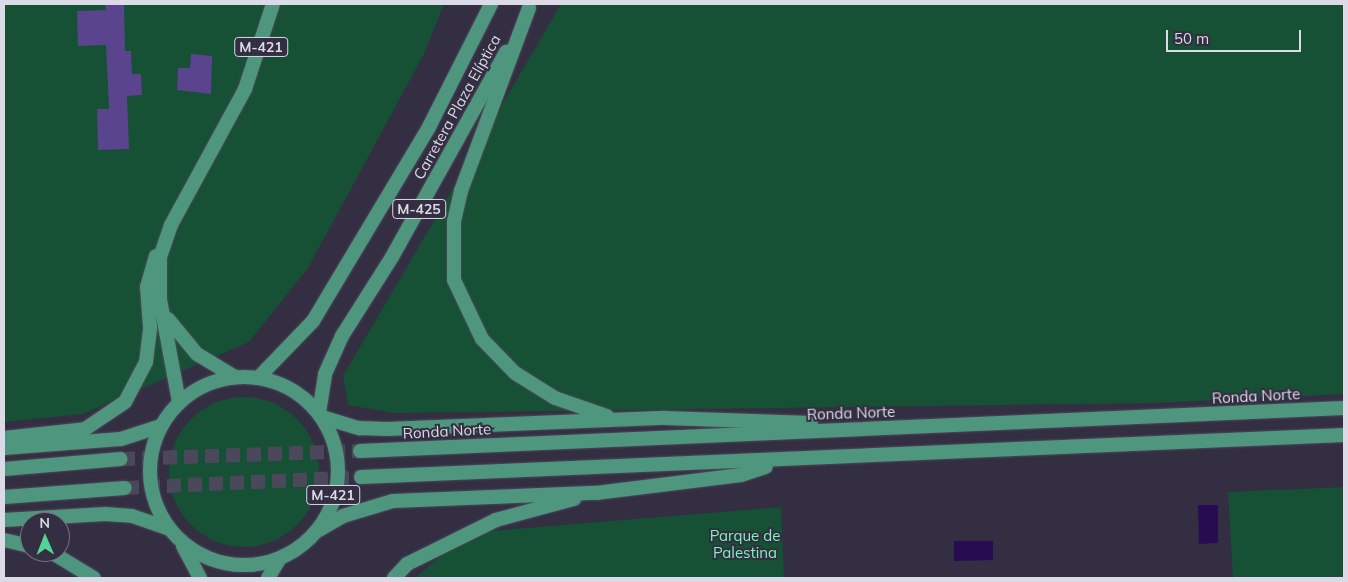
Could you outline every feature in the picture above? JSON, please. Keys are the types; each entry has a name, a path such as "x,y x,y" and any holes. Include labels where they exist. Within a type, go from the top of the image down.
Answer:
{"main road":[{"name":"M-421","path":"235,376 198,354 181,337 163,311 159,270 164,242 192,183 245,90 273,4"},
{"name":"Carretera Plaza Elíptica","path":"259,377 314,321 429,127 482,26 489,4"},
{"path":"530,6 461,191 454,221 454,280 482,339 515,374 555,398 616,419"},
{"name":"Carretera Plaza Elíptica","path":"320,415 325,374 342,336 476,109 530,6"},
{"path":"4,438 84,429 125,402 146,362 150,327 149,273 164,242"},
{"path":"163,311 179,402"},
{"name":"M-421","path":"235,376 259,377 282,384 320,415 335,447 338,469 330,505 314,534 280,558 259,564 224,563 198,553 180,541 169,529 156,505 149,478 151,451 161,426 179,402 194,390 235,376"},
{"name":"Ronda Norte","path":"360,451 1344,408"},
{"path":"320,415 359,428 387,429 616,419 796,421 834,429"},
{"path":"4,448 121,439 161,426"},
{"path":"361,478 786,462 1344,435"},
{"path":"4,469 121,459"},
{"path":"314,534 343,516 392,501 596,493 741,475 786,462"},
{"path":"4,497 125,488"},
{"path":"394,578 407,564 496,520 596,493"},
{"path":"4,520 105,514 132,516 169,529"},
{"path":"4,540 20,544"},
{"name":"M-421","path":"180,541 200,578"},
{"name":"M-421","path":"268,578 280,558"},
{"path":"68,562 94,578"}],"green space":[{"path":"4,4 444,4 424,54 308,268 249,342 83,414 4,422"},
{"path":"561,4 1344,4 1344,394 1155,403 394,413 348,405 343,376"},
{"path":"244,397 259,398 273,402 286,409 297,419 307,430 314,443 318,457 318,487 314,501 307,514 297,525 286,535 273,542 259,546 244,547 229,546 215,542 202,535 191,525 181,514 174,501 170,487 169,472 170,457 174,443 181,430 191,419 202,409 215,402 229,398"},
{"path":"1344,487 1344,578 1233,578 1228,492"},
{"name":"Parque de Palestina","path":"781,507 784,578 415,578 467,533"}],"shaded area":[{"path":"1198,505 1218,505 1218,543 1199,544"},
{"path":"954,541 993,541 993,560 954,561"}],"building":[{"path":"105,4 124,4 125,51 131,51 132,74 141,74 142,95 127,96 129,149 98,150 97,109 109,109 106,45 78,46 77,11 106,10"},
{"path":"191,54 212,56 211,94 177,90 178,68 190,68"}],"tunnel":[{"path":"121,459 360,451"},
{"path":"125,488 361,477"}]}
